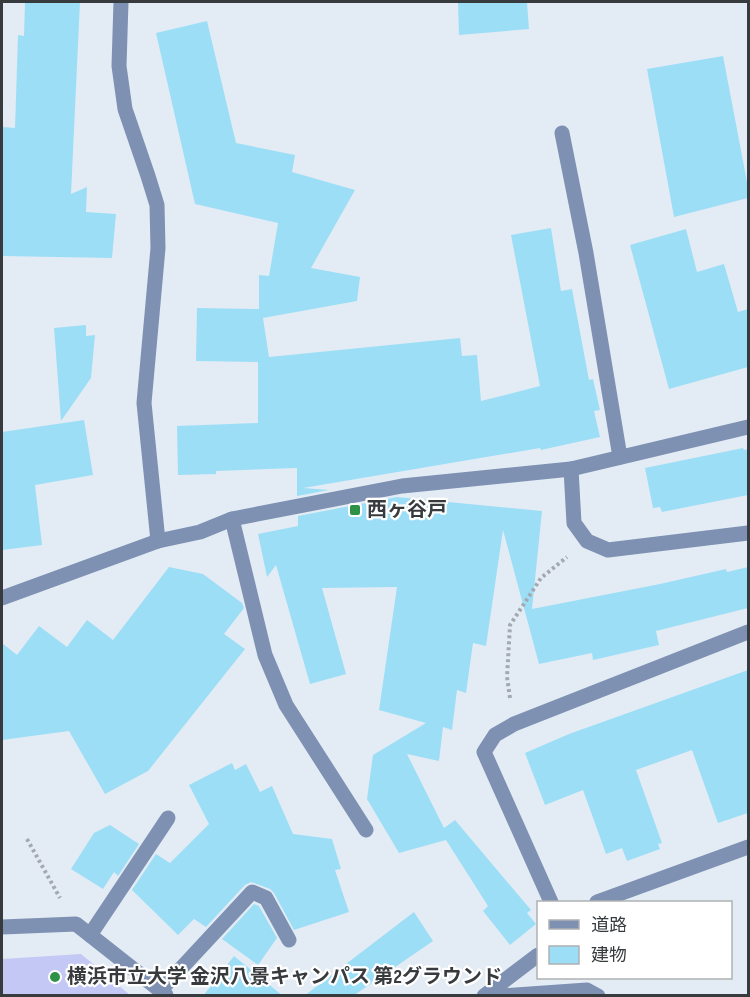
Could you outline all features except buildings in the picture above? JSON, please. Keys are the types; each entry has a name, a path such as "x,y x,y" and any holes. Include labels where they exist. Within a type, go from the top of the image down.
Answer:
{"street":[{"path":"121,2 119,66 125,109 157,206 158,248 144,403 158,541"},
{"path":"562,133 586,253 620,457"},
{"path":"2,598 158,541 200,532 232,519 402,486 571,469 748,427"},
{"path":"571,469 574,523 586,541 608,550 748,532"},
{"path":"232,519 265,655 286,705 366,830"},
{"path":"550,901 484,752 495,735 514,724 748,632"},
{"path":"90,935 168,818"},
{"path":"602,901 748,847"},
{"path":"2,927 76,924 163,993 252,892 266,898 289,940"},
{"path":"484,996 537,956"},
{"path":"500,996 587,990 598,996"}],"path":[{"path":"514,724 507,677 510,625 541,578 586,541"},
{"path":"27,838 76,924"}],"shaded area":[{"name":"横浜市立大学 金沢八景キャンパス 第2グラウンド","path":"81,954 130,995 2,995 2,959"}],"place":[{"name":"西ヶ谷戸","path":"355,510"},
{"name":"横浜市立大学 金沢八景キャンパス 第2グラウンド","path":"55,977"}]}
